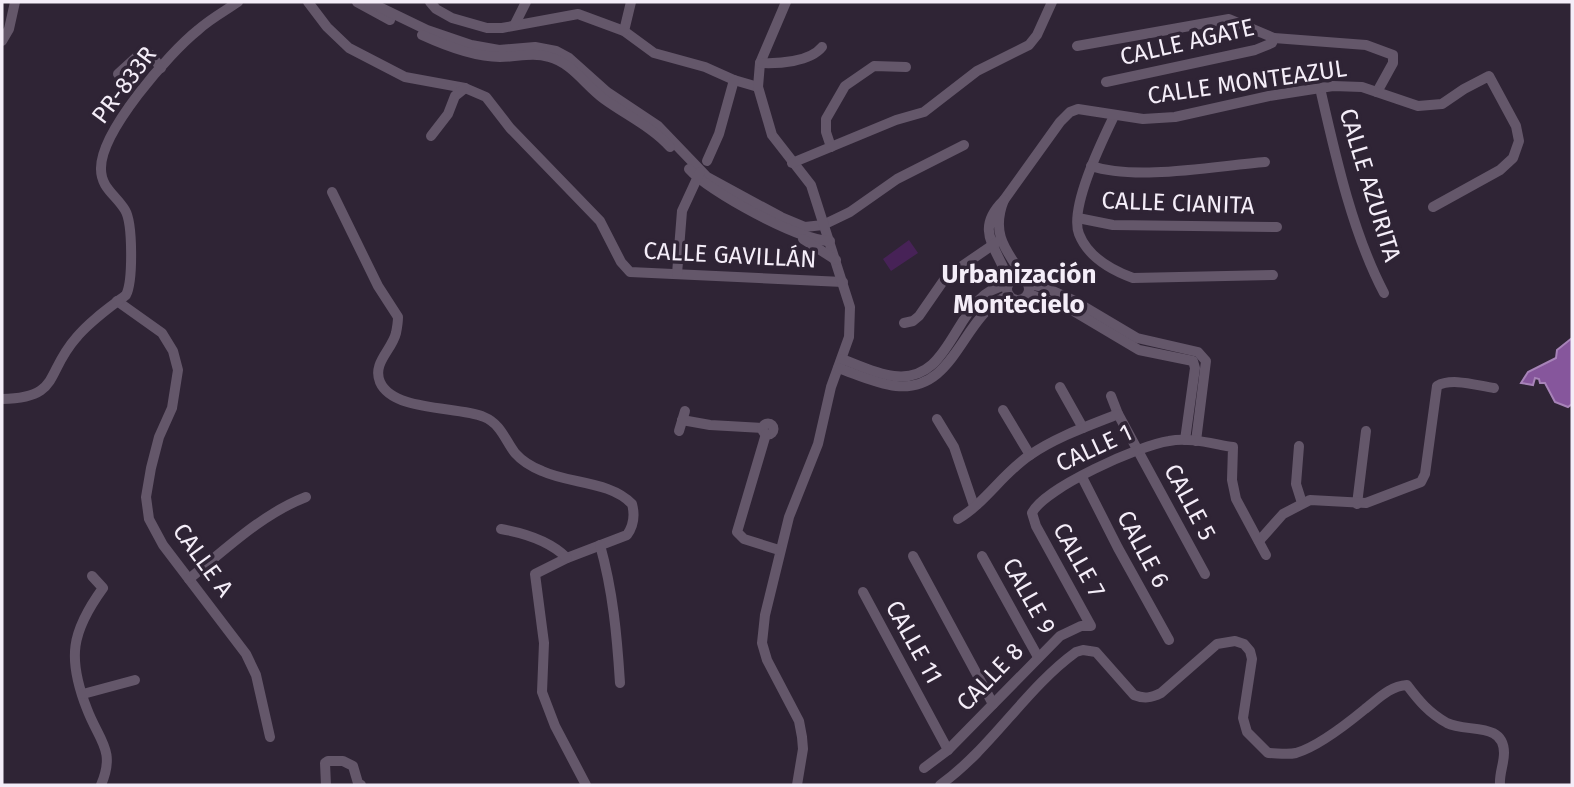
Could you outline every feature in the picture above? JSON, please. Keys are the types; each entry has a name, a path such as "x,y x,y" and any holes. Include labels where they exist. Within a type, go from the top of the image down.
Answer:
{"street":[{"path":"2,41 9,29 15,2"},
{"name":"PR-833R","path":"2,399 26,399 41,391 78,336 130,288 128,219 125,210 104,186 101,169 107,141 161,68 197,30 238,2"},
{"name":"CALLE GAVILLÁN","path":"308,2 327,27 349,48 405,77 465,88 486,97 510,128 600,221 621,262 631,272 843,282"},
{"path":"356,2 426,37 469,53 497,57 533,54 554,58 568,66 605,100 656,134 702,177 816,240 897,179 964,145"},
{"path":"369,2 427,30 471,46 499,50 542,47 563,55 607,92 666,133 702,177"},
{"path":"430,2 436,9 487,28 578,14 624,31 654,52 705,67 758,88"},
{"path":"515,24 526,2"},
{"path":"624,31 631,2"},
{"path":"786,2 760,63 758,88 772,135 811,185 850,307 849,337 831,387 818,443 779,550 765,615 762,643 767,660 799,721 803,749 797,785"},
{"path":"792,163 896,120 923,112 977,71 1029,45 1037,35 1052,2"},
{"path":"1077,46 1229,19 1274,38 1367,45 1384,50 1393,55 1393,63 1377,92"},
{"name":"CALLE AGATE","path":"1106,82 1255,50 1272,43 1274,38"},
{"path":"760,63 802,58 817,53 822,47"},
{"path":"118,74 141,53 151,55 161,68"},
{"path":"831,147 826,132 826,119 845,86 874,66 905,67"},
{"name":"CALLE MONTEAZUL","path":"1006,287 997,243 1004,201 1070,112 1086,109 1143,119 1175,117 1320,88 1362,87 1418,106 1442,104 1489,76 1516,126 1519,141 1513,158 1500,170 1433,206"},
{"path":"707,161 719,134 734,80"},
{"path":"431,136 449,114 455,96 465,88"},
{"name":"CALLE AZURITA","path":"1320,88 1344,181 1371,268 1384,293"},
{"path":"1114,116 1091,166 1078,218 1079,234 1101,262 1133,278 1273,275"},
{"path":"1091,166 1104,171 1135,173 1265,162"},
{"path":"680,274 682,211 702,177"},
{"path":"332,192 377,286 398,317 396,335 378,368 379,381 387,393 414,404 484,416 498,426 515,453 532,466 545,473 619,493 633,509 632,528 627,535 567,558 535,575 544,643 542,692 555,726 586,785"},
{"name":"CALLE CIANITA","path":"1078,218 1113,225 1278,227"},
{"path":"790,225 827,233"},
{"path":"790,225 836,260"},
{"path":"904,323 919,316 946,277 997,243 1027,286 1024,299 1017,301 1006,287"},
{"path":"840,363 891,376 905,376 928,368 939,359 977,302 1018,278 1027,286 1139,350 1194,361 1185,440"},
{"path":"1027,286 1044,287 1073,300 1146,342 1198,352 1206,361 1196,441"},
{"path":"840,363 896,386 917,385 947,365 981,314 998,300 1006,287"},
{"name":"CALLE A","path":"117,301 162,333 173,351 178,370 172,408 159,437 146,497 149,519 163,545 246,654 256,675 270,737"},
{"path":"1266,555 1259,541 1283,514 1302,503 1320,499 1366,503 1421,482 1425,474 1437,386 1443,382 1453,382 1494,388"},
{"path":"1060,387 1083,428"},
{"name":"CALLE 5","path":"1111,396 1118,414 1205,574"},
{"path":"1003,410 1030,455"},
{"path":"958,520 1030,455 1118,414"},
{"path":"937,419 954,447 974,506"},
{"path":"682,421 764,431 737,532 744,539 779,550"},
{"path":"1357,504 1366,431"},
{"name":"CALLE 1","path":"1032,513 1035,505 1068,481 1138,450 1162,442 1196,441 1233,447 1232,480 1236,499 1259,541"},
{"path":"1299,446 1296,484 1302,503"},
{"name":"CALLE 6","path":"1082,477 1169,640"},
{"path":"189,579 275,513 306,497"},
{"name":"CALLE 7","path":"1032,513 1036,526 1091,626"},
{"path":"501,529 524,533 560,551 567,558"},
{"path":"600,545 609,577 616,622 620,683"},
{"path":"913,555 993,704"},
{"name":"CALLE 9","path":"982,556 1038,657"},
{"path":"92,576 103,588 85,616 74,650 74,664 108,760 101,785"},
{"name":"CALLE 11","path":"863,592 948,750"},
{"name":"CALLE 8","path":"924,768 948,750 1060,636 1081,626 1091,626"},
{"path":"940,785 963,769 1076,652 1096,652 1134,695 1142,699 1153,698 1161,693 1217,644 1227,641 1244,644 1250,651 1252,659 1243,718 1247,732 1268,753 1292,754 1306,749 1354,718 1389,690 1408,685 1425,709 1451,725 1490,730 1498,735 1504,751 1499,774 1500,785"},
{"path":"83,694 135,680"},
{"path":"326,785 325,763 328,761 343,761 353,766 361,785"}],"shaded area":[{"path":"909,240 918,253 891,271 883,259"},
{"path":"1572,338 1572,404 1568,407 1555,402 1545,383 1540,383 1539,379 1535,378 1533,385 1521,383 1528,372 1556,358 1557,350"}],"district":[{"name":"Urbanización Montecielo","path":"1019,289"}]}
